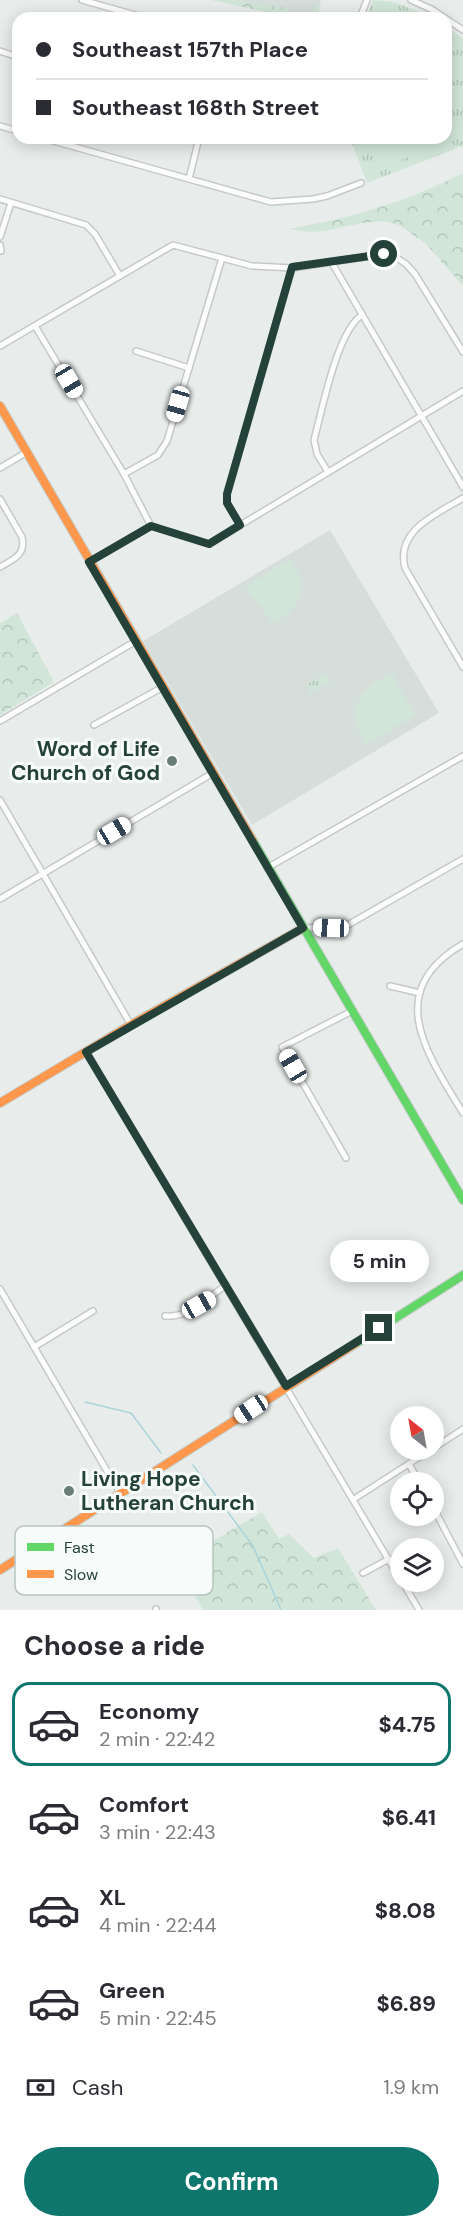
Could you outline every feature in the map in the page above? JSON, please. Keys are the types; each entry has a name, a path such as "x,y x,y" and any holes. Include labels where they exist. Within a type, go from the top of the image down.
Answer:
{"street":[{"path":"82,0 125,12"},
{"path":"411,0 436,12"},
{"path":"65,144 271,202 294,202 320,198 361,183"},
{"path":"189,179 198,144"},
{"path":"0,199 86,225 95,234 120,276"},
{"path":"0,237 11,203"},
{"path":"0,346 173,245 252,266 292,267 332,263 374,255 394,256 415,274 463,352"},
{"path":"124,474 158,455 164,448 222,258"},
{"path":"332,263 463,487"},
{"path":"240,525 227,503 227,494 292,267"},
{"path":"328,472 317,454 314,440 342,341 348,328 362,315"},
{"path":"35,326 124,474 151,526 209,544 463,391"},
{"path":"136,351 189,368"},
{"path":"0,406 463,1200"},
{"path":"0,468 27,452"},
{"path":"463,498 421,523 414,530 405,544 403,560 405,568 463,667"},
{"path":"0,499 23,544 19,556 0,567"},
{"path":"89,562 151,526"},
{"path":"0,721 136,641"},
{"path":"94,725 163,687"},
{"path":"267,867 463,756"},
{"path":"0,899 213,773"},
{"path":"0,800 131,1025"},
{"path":"0,1103 131,1025 303,928 346,926 463,859"},
{"path":"463,944 435,964 420,993 418,1020 421,1036 463,1113"},
{"path":"390,986 420,993"},
{"path":"346,1158 282,1047 352,1011"},
{"path":"86,1052 389,1559 363,1573"},
{"path":"455,1100 463,1096"},
{"path":"69,1526 463,1275"},
{"path":"165,1316 179,1316 212,1298 226,1286"},
{"path":"0,1289 120,1493"},
{"path":"34,1347 93,1311"},
{"path":"444,1441 463,1429"},
{"path":"354,1498 415,1460"},
{"path":"409,1464 413,1472"},
{"path":"443,1526 463,1564"},
{"path":"0,1570 15,1560"},
{"path":"408,1592 418,1610"}],"shaded area":[{"path":"224,0 321,0 317,12 277,12"},
{"path":"330,530 439,713 252,825 143,641"}],"green space":[{"path":"211,0 237,0 287,8 293,12 266,12"},
{"path":"373,0 395,2 418,12 368,12"},
{"path":"321,4 318,12 310,12 317,5"},
{"path":"452,31 463,39 463,146 367,183 352,144 452,144"},
{"path":"367,144 438,144 439,146 381,167 377,165"},
{"path":"463,173 463,286 426,244 399,225 384,221 325,231 310,232 288,229 378,208"},
{"path":"290,559 300,579 300,596 291,611 274,624 245,587"},
{"path":"17,613 54,682 0,715 0,623"},
{"path":"326,673 331,681 311,693 306,685"},
{"path":"392,674 415,715 366,745 356,721 358,702 370,687"},
{"path":"262,1512 279,1539 289,1534 314,1558 338,1548 376,1610 203,1610 194,1595 213,1595 213,1541"}],"waterway":[{"path":"85,1402 131,1413 161,1453"},
{"path":"193,1465 253,1546 281,1610"}],"traffic: fast":[{"path":"253,841 463,1200"},
{"path":"355,1344 463,1275"}],"traffic: slow":[{"path":"0,406 253,841"},
{"path":"0,1103 134,1023 303,928"},
{"path":"69,1526 355,1344"},
{"path":"0,1570 15,1560"}],"place":[{"name":"Word of Life Church of God","path":"172,761"},
{"name":"Living Hope Lutheran Church","path":"69,1491"}],"route":[{"path":"379,1328 286,1386 86,1052 303,928 89,562 151,526 209,544 240,525 227,503 227,494 292,267 384,254"}]}
